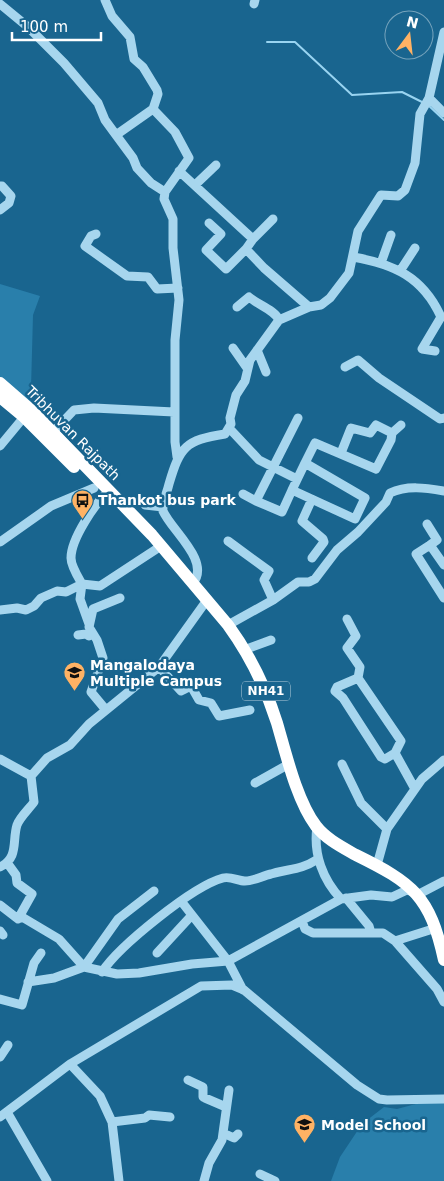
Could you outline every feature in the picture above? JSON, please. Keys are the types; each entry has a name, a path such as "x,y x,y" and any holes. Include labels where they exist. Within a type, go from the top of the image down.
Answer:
{"highway":[{"name":"Tribhuvan Rajpath","path":"0,383 53,432 102,492"},
{"name":"Tribhuvan Rajpath","path":"0,397 24,417 102,492 152,535 161,549 193,583 228,625 268,695 289,764 309,814 317,827 339,845 377,865 418,894 440,933 444,960"}],"street":[{"path":"105,0 112,16 130,37 134,59 143,67 158,94 154,109 116,135"},
{"path":"0,4 28,27 64,63 98,103 105,120 133,158 136,168 151,183 165,192"},
{"path":"177,458 188,445 208,436 225,434 229,428 236,395 245,381 247,368 257,350 280,320 309,307 320,305 330,298 350,273 358,231 381,194 398,196 405,190 415,163 420,114 427,100 444,32"},
{"path":"427,100 444,113"},
{"path":"154,109 175,132 189,158 165,192 164,199 173,219 173,248 178,288 174,412 177,458 163,507 165,515 192,552 197,564 197,578 193,583"},
{"path":"195,185 216,166"},
{"path":"179,171 253,239"},
{"path":"0,186 11,196 9,203 0,210"},
{"path":"209,223 221,234 206,250 226,269 273,219"},
{"path":"96,234 92,236 85,246 127,276 148,278 157,289 178,288"},
{"path":"381,263 391,235"},
{"path":"400,271 415,248"},
{"path":"246,249 264,268 309,307"},
{"path":"353,257 381,263 414,279 440,313 441,317 422,349 435,351"},
{"path":"237,306 249,297 260,307 274,313 280,320"},
{"path":"233,348 247,368"},
{"path":"257,350 266,372"},
{"path":"345,367 358,360 422,409 440,419 444,418"},
{"path":"53,432 74,410 94,408 174,412"},
{"path":"0,446 24,417"},
{"path":"256,501 272,466 298,418"},
{"path":"341,453 352,428 370,433 376,425 394,439"},
{"path":"244,494 282,512 315,443 376,469 401,425"},
{"path":"229,428 259,460 297,479"},
{"path":"292,490 355,519 366,498 305,463"},
{"path":"228,625 273,600 298,582 315,580 337,550 358,532 386,502 390,492 398,489 419,487 444,491"},
{"path":"0,542 51,506 102,492"},
{"path":"102,492 79,534 71,559 82,584 80,599 103,658 91,692 106,710"},
{"path":"312,499 302,521 324,542 312,558"},
{"path":"145,505 163,507"},
{"path":"427,524 437,540 416,556 444,598"},
{"path":"228,540 270,571 264,580 273,600"},
{"path":"430,545 444,565"},
{"path":"0,610 16,608 26,610 34,606 41,598 57,591 66,592 82,584 100,586 161,549"},
{"path":"78,635 86,634 90,636 93,609 120,598"},
{"path":"18,919 32,894 17,883 16,875 4,866 15,849 18,824 34,802 31,776 37,766 70,745 88,724 159,667 207,600"},
{"path":"347,619 356,636 347,648 360,666 358,678 401,741 395,753 385,759 381,757 343,698 336,691 337,686 358,678"},
{"path":"244,650 271,640"},
{"path":"159,667 181,690 184,691 189,685 201,693 199,700 211,703 219,716 250,710"},
{"path":"395,753 415,789"},
{"path":"0,759 31,776"},
{"path":"377,865 387,829 422,779 444,760"},
{"path":"255,784 289,764"},
{"path":"342,764 362,803 387,829"},
{"path":"317,827 318,859 331,888 369,926 371,933"},
{"path":"102,972 109,962 181,901 224,877 243,882 302,868 318,859"},
{"path":"18,919 22,917 59,939 84,967 102,972 139,974 192,964 228,961 302,921 320,908 343,898 371,895 392,897 407,890 418,894 444,881"},
{"path":"28,982 73,973 84,967 118,919 154,892"},
{"path":"181,901 228,961 244,990"},
{"path":"0,905 18,919"},
{"path":"157,952 192,915"},
{"path":"302,921 305,928 313,933 383,933 396,941 444,1002"},
{"path":"396,941 440,933"},
{"path":"0,999 22,1005 34,963 41,953"},
{"path":"47,1181 4,1115 70,1064 201,986 232,985 244,990 357,1085 379,1099 444,1099"},
{"path":"0,1057 8,1044"},
{"path":"70,1064 100,1096 112,1122 118,1181"},
{"path":"188,1080 203,1087 203,1097 226,1107"},
{"path":"204,1181 209,1164 222,1140 230,1090"},
{"path":"112,1122 145,1118 149,1115 170,1117"},
{"path":"223,1134 234,1138 238,1134"},
{"path":"260,1174 275,1181"}],"shaded area":[{"path":"0,284 40,296 33,315 30,425 0,401"},
{"path":"438,1098 444,1099 444,1181 331,1181 340,1157 362,1124 384,1107 397,1109"}],"waterway":[{"path":"267,42 295,42 352,95 402,92 424,103"},
{"path":"428,105 444,120"}],"place":[{"name":"Thankot bus park","path":"82,519"},
{"name":"Mangalodaya Multiple Campus","path":"74,692"},
{"name":"Model School","path":"305,1144"}]}
